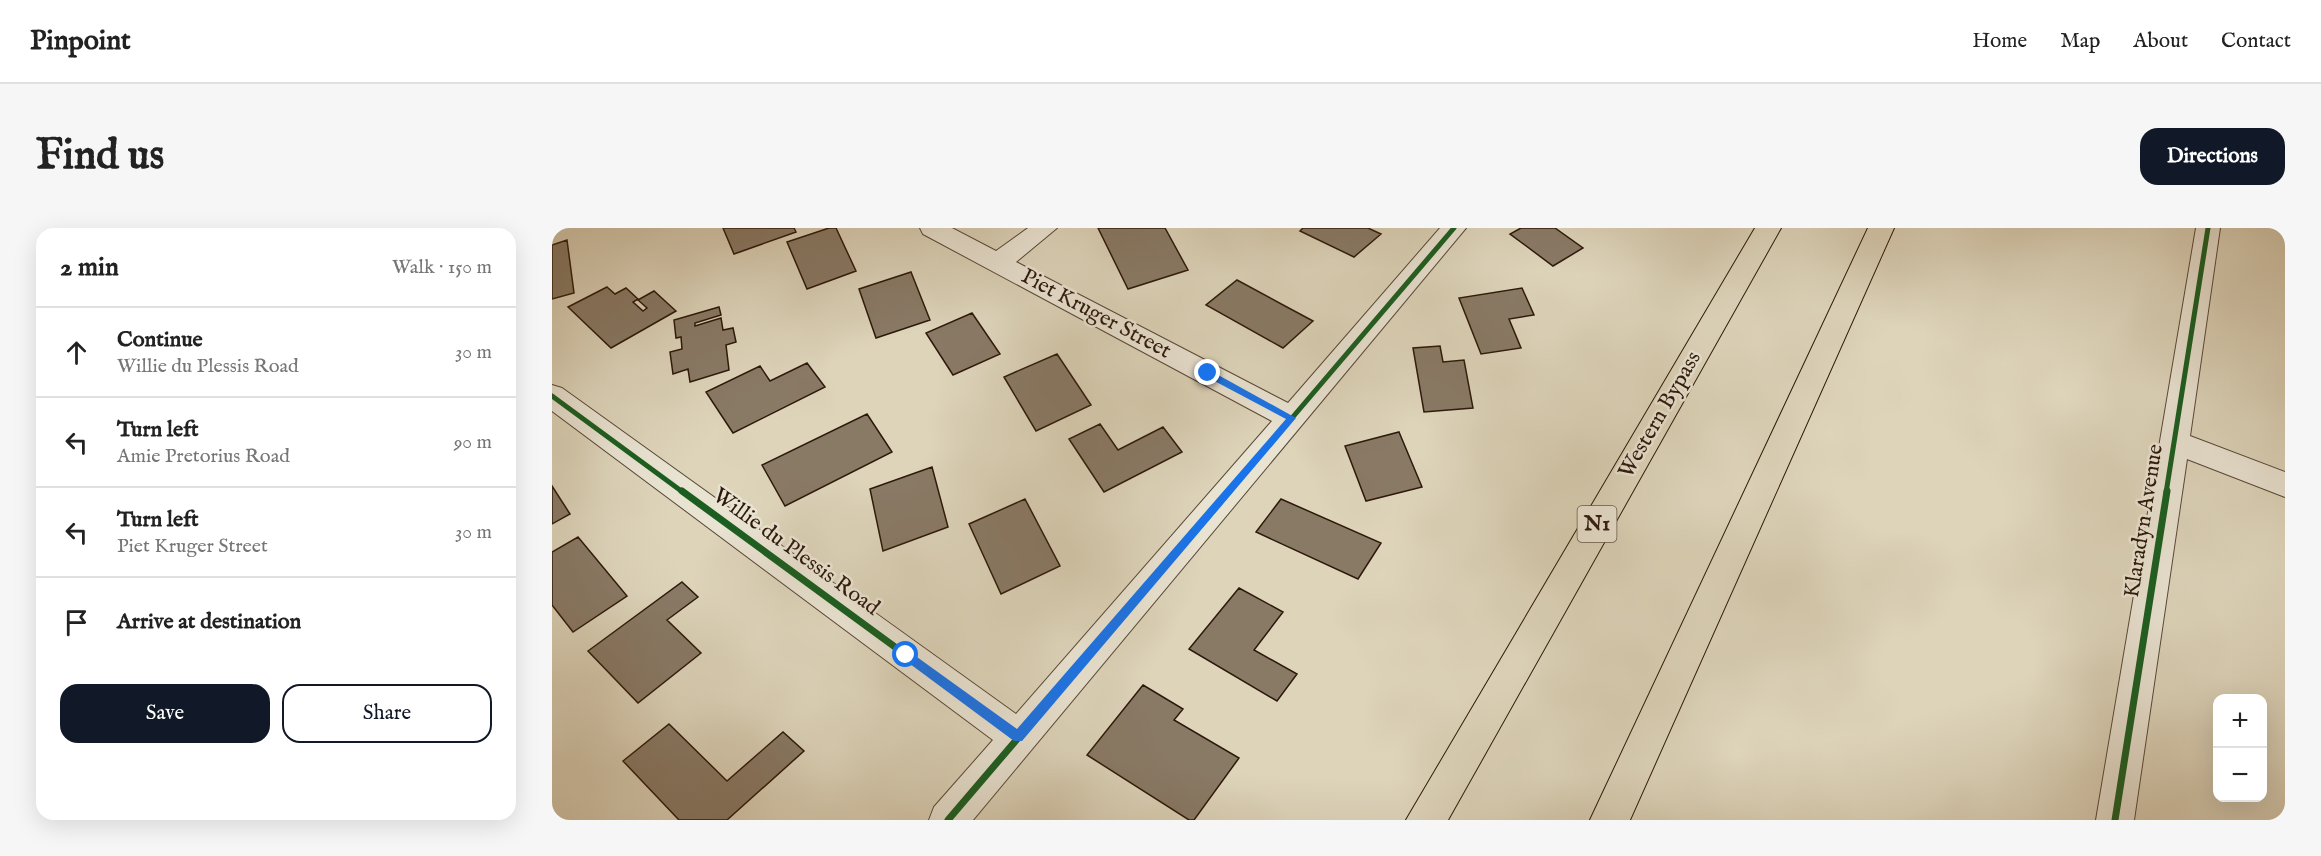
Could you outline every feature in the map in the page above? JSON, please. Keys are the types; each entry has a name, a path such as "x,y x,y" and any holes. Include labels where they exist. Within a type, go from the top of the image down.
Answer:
{"highway":[{"name":"Western Bypass","path":"1426,820 1768,228"},
{"path":"1610,820 1881,228"}],"street":[{"name":"Piet Kruger Street","path":"932,228 1292,418"},
{"path":"999,262 1045,228"},
{"path":"948,820 1454,228"},
{"name":"Klaradyn Avenue","path":"2115,820 2208,228"},
{"name":"Willie du Plessis Road","path":"552,396 1018,737"},
{"path":"2175,442 2285,485"}],"building":[{"path":"723,228 794,228 796,232 734,254"},
{"path":"829,228 836,228 856,271 807,289 787,242"},
{"path":"1098,228 1165,228 1188,270 1128,289"},
{"path":"1303,228 1368,228 1381,234 1354,257 1300,231"},
{"path":"1521,228 1555,228 1583,248 1553,266 1510,234"},
{"path":"567,240 574,293 552,299 552,245"},
{"path":"911,272 930,320 876,338 859,289"},
{"path":"1237,280 1313,321 1283,348 1206,305"},
{"path":"607,287 615,294 626,288 638,299 633,302 643,311 647,308 638,300 654,291 676,311 611,348 568,307"},
{"path":"1522,288 1534,315 1509,319 1521,348 1481,354 1459,298"},
{"path":"719,307 721,315 695,323 695,326 721,318 723,330 733,328 736,342 726,345 729,370 690,382 688,369 673,374 670,352 682,349 681,337 676,338 674,320"},
{"path":"972,313 1000,354 953,375 926,333"},
{"path":"1440,346 1443,362 1464,360 1473,408 1424,412 1413,348"},
{"path":"1057,354 1091,405 1036,431 1004,377"},
{"path":"807,363 825,387 733,433 706,392 760,366 770,381"},
{"path":"867,414 892,452 785,506 762,465"},
{"path":"1100,424 1118,450 1163,427 1182,452 1104,492 1069,439"},
{"path":"1399,432 1422,487 1366,501 1345,446"},
{"path":"932,467 948,527 883,551 870,489"},
{"path":"552,486 570,514 552,524"},
{"path":"1025,499 1060,566 1001,594 969,524"},
{"path":"1281,499 1381,543 1358,579 1256,532"},
{"path":"578,537 627,596 573,632 552,605 552,552"},
{"path":"682,582 698,597 667,620 701,653 638,703 588,651"},
{"path":"1239,588 1283,612 1254,650 1297,674 1277,701 1189,649"},
{"path":"1143,685 1183,709 1174,720 1239,758 1194,820 1189,820 1087,755"},
{"path":"669,724 727,781 783,732 804,751 727,820 679,820 623,761"}],"cycle path":[{"path":"948,820 1454,228"},
{"path":"2115,820 2208,228"},
{"path":"552,396 1018,737"}],"route":[{"path":"906,655 1018,737 1292,418 1208,373"}]}
